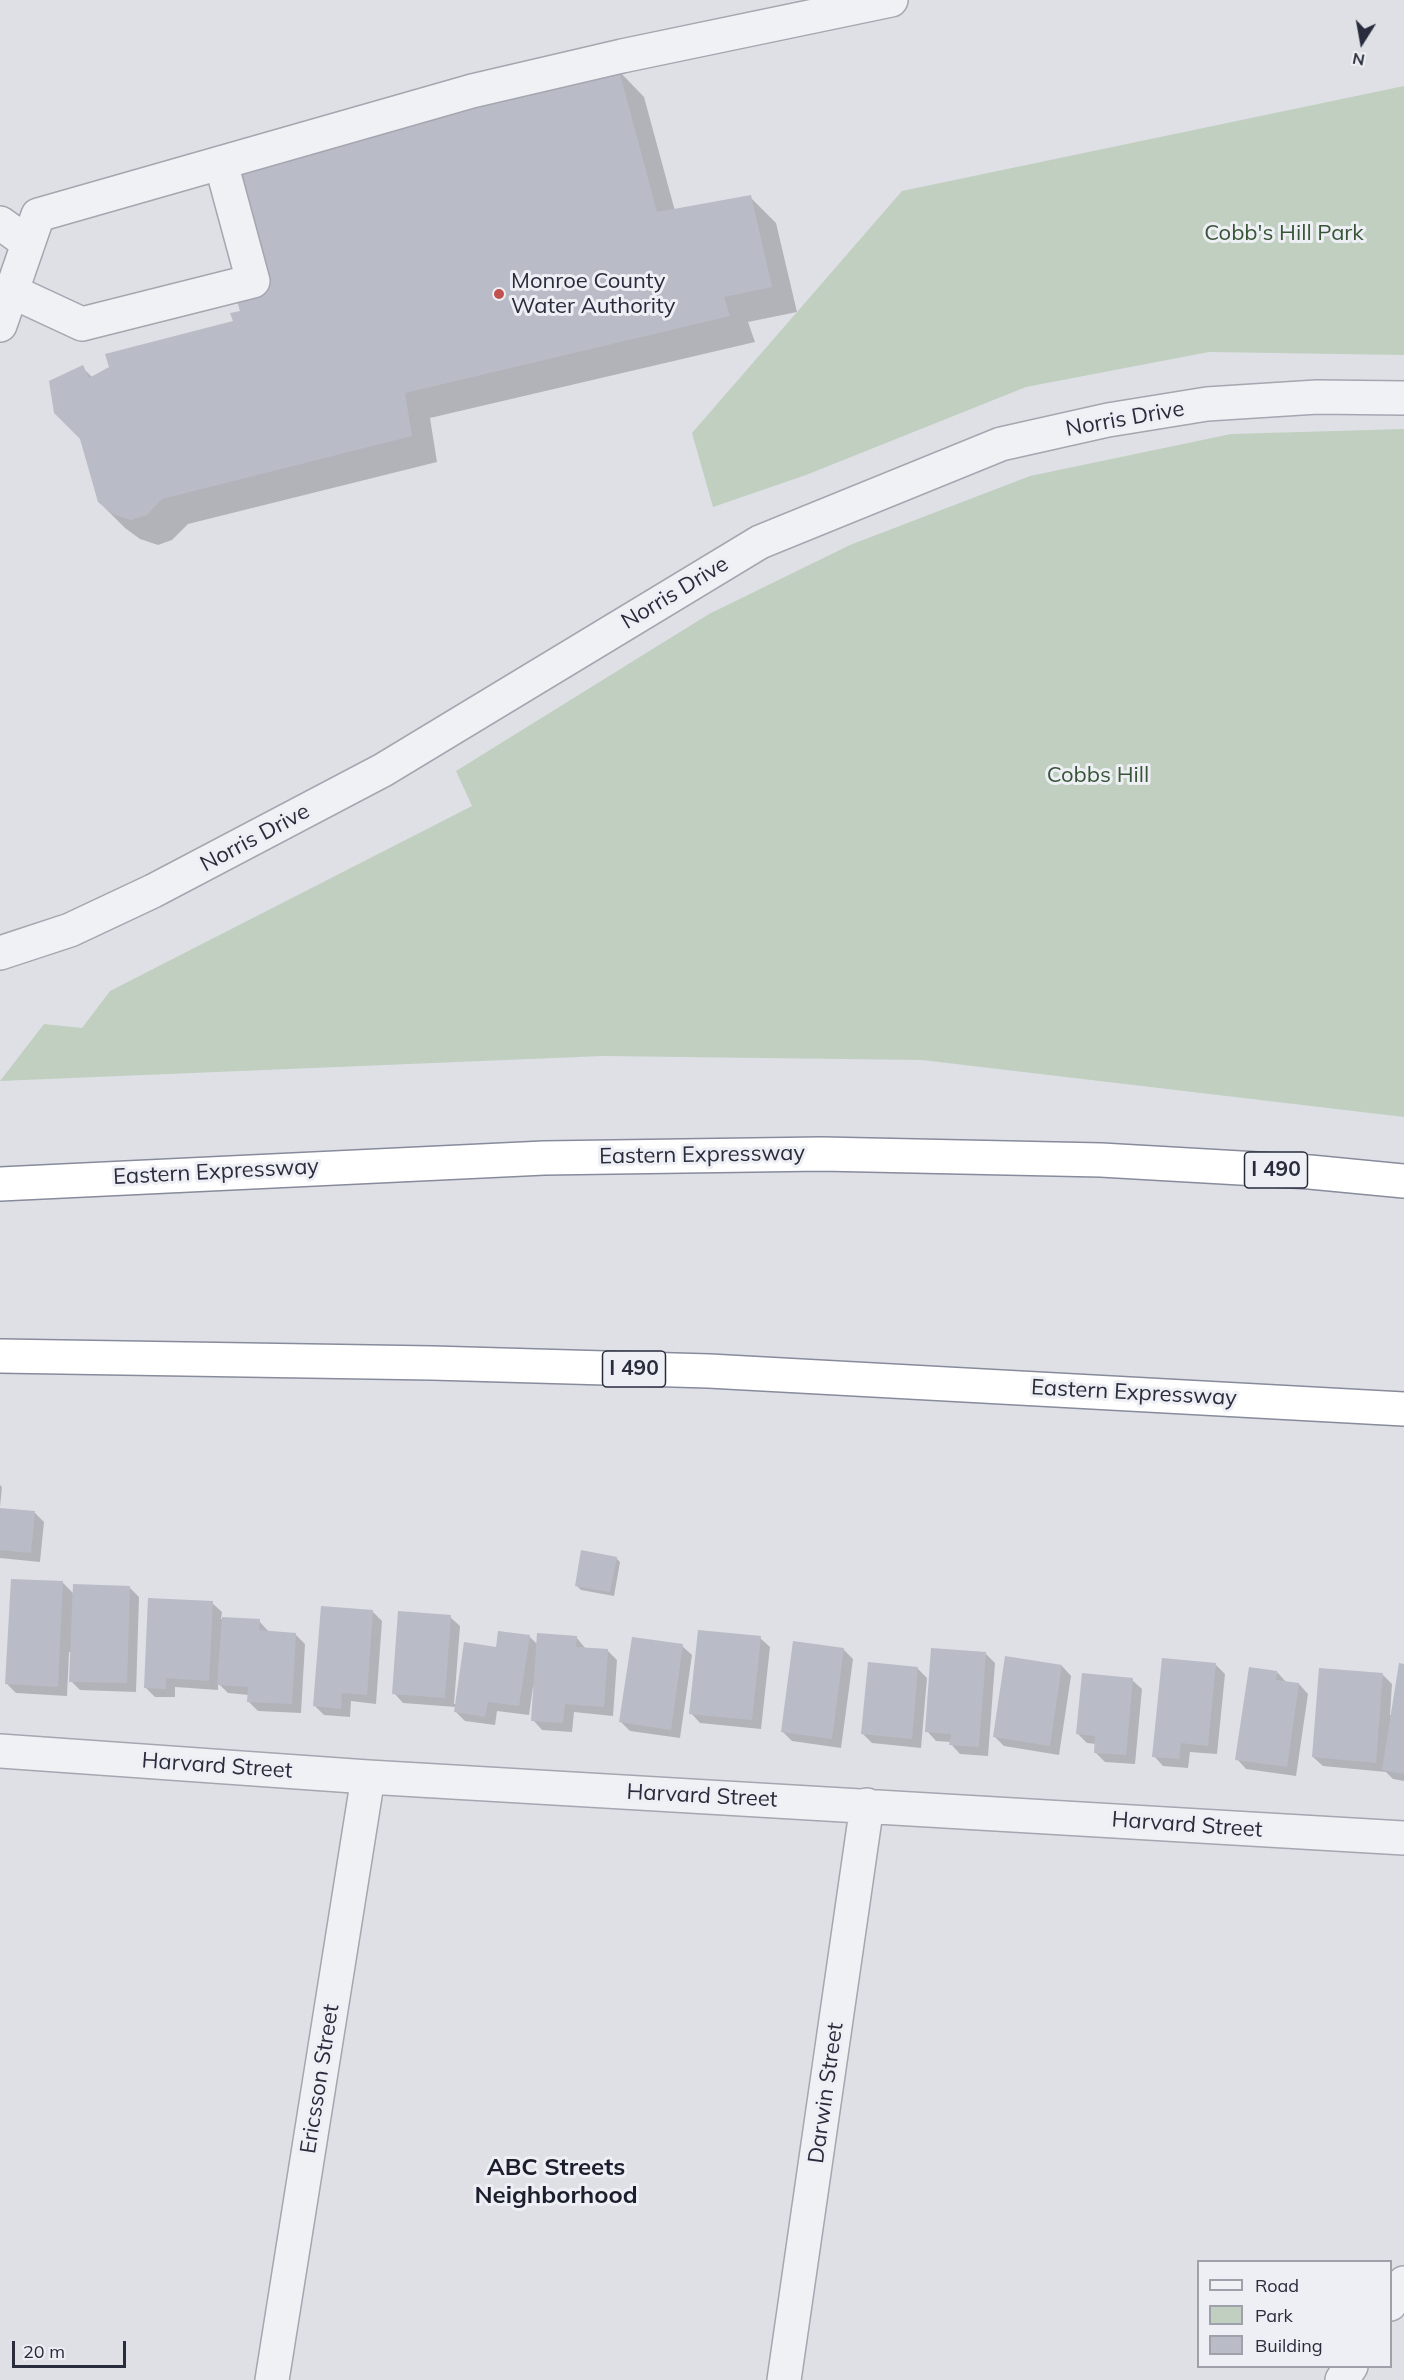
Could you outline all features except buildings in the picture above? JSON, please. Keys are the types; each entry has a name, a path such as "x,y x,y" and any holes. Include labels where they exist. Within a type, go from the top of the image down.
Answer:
{"highway":[{"name":"Eastern Expressway","path":"0,1184 544,1158 798,1154 1101,1160 1298,1172 1404,1182"},
{"name":"Eastern Expressway","path":"0,1356 421,1362 709,1371 1404,1409"},
{"path":"1266,1401 1404,1420"}],"street":[{"path":"0,325 38,215 472,91 622,56 891,0"},
{"path":"11,291 82,324 253,281 221,163"},
{"path":"0,223 28,243"},
{"name":"Norris Drive","path":"0,953 70,930 153,891 383,770 760,542 991,448 1108,420 1207,404 1317,397 1404,398"},
{"name":"Harvard Street","path":"0,1751 368,1777 1404,1838"},
{"name":"Ericsson Street","path":"272,2380 368,1777"},
{"name":"Darwin Street","path":"784,2380 867,1805"},
{"path":"1392,2301 1404,2283"}],"green space":[{"name":"Cobb's Hill Park","path":"1404,86 1404,355 1209,352 1026,387 806,475 713,507 692,433 902,191"},
{"name":"Cobbs Hill","path":"1404,429 1404,1117 922,1060 602,1056 0,1081 44,1024 82,1028 110,991 472,806 456,771 709,614 850,545 1030,476 1231,434"}],"place":[{"name":"Monroe County Water Authority","path":"499,294"}],"district":[{"name":"ABC Streets Neighborhood","path":"556,2182"}]}
